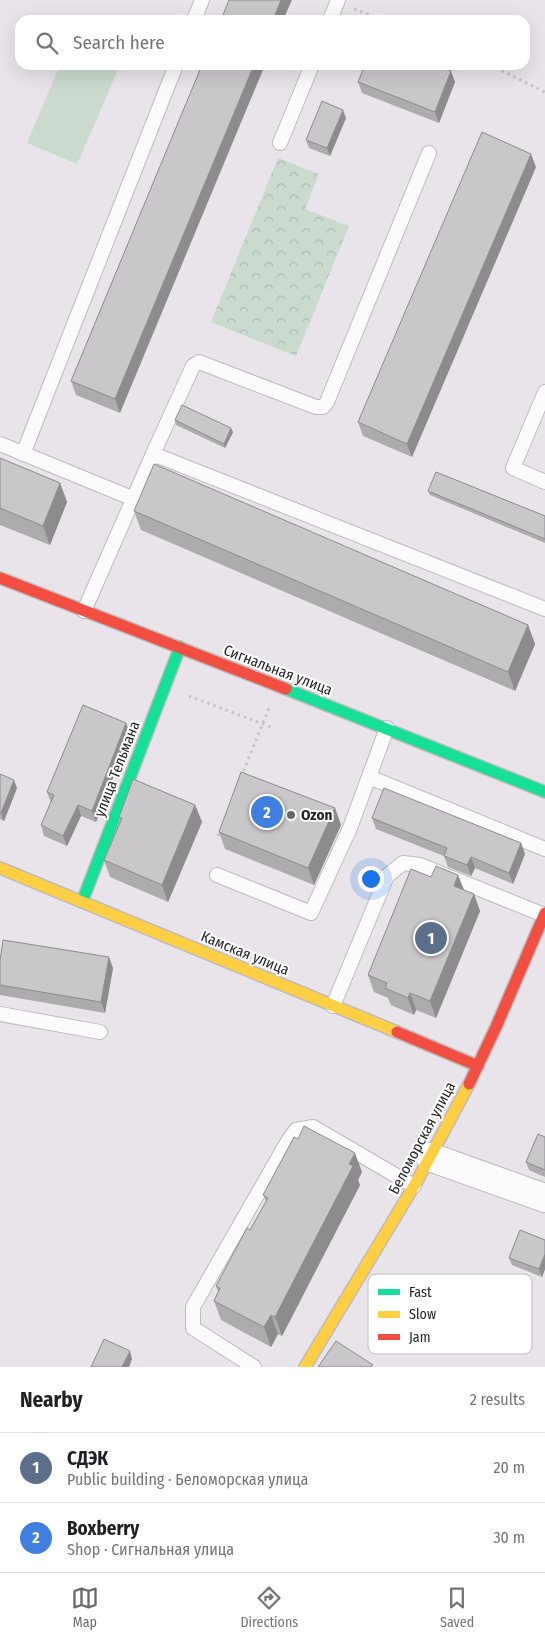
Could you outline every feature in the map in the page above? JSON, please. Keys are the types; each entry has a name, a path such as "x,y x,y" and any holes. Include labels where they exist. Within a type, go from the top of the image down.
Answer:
{"street":[{"name":"Сигнальная улица","path":"0,578 387,728 545,792"},
{"name":"улица Тельмана","path":"82,902 180,647"},
{"name":"Камская улица","path":"0,868 478,1066"},
{"name":"Беломорская улица","path":"305,1367 430,1157 478,1066 544,914"},
{"path":"430,1157 545,1198"}],"lane":[{"path":"196,15 202,0"},
{"path":"332,15 337,1"},
{"path":"23,454 174,70"},
{"path":"280,143 310,70"},
{"path":"84,610 193,366 199,362 316,407 323,407 327,402 429,153"},
{"path":"545,392 513,468 545,482"},
{"path":"0,444 134,499"},
{"path":"153,454 545,610"},
{"path":"217,875 311,913 350,828 387,728"},
{"path":"369,777 545,850"},
{"path":"333,1006 387,876 403,863 420,865 544,914"},
{"path":"0,1014 100,1032"},
{"path":"254,1367 193,1328 193,1307 296,1130 313,1127 414,1186"}],"path":[{"path":"337,1 371,15"},
{"path":"500,70 545,92"},
{"path":"238,784 277,686"},
{"path":"165,687 272,727"},
{"path":"218,836 221,828"}],"green space":[{"path":"58,70 118,70 77,164 27,143"},
{"path":"278,158 319,174 305,209 349,226 296,356 211,322"}],"building":[{"path":"229,0 281,0 275,15 223,15"},
{"path":"200,70 252,70 115,399 71,381"},
{"path":"363,70 451,71 435,112 358,82"},
{"path":"322,101 343,110 327,148 306,140"},
{"path":"482,132 531,154 407,444 358,422"},
{"path":"182,405 231,428 224,444 175,420"},
{"path":"0,458 60,483 43,526 0,508"},
{"path":"154,464 528,625 508,672 134,511"},
{"path":"436,472 545,516 545,539 428,491"},
{"path":"83,705 126,723 92,811 78,805 63,836 41,825 54,795 47,792"},
{"path":"241,772 335,808 308,868 219,832"},
{"path":"0,774 14,780 1,813 0,812"},
{"path":"133,779 195,805 162,885 104,860 122,818 119,817"},
{"path":"384,788 521,843 509,873 471,857 467,865 444,856 447,848 372,818"},
{"path":"436,866 458,875 454,886 474,894 430,1001 410,993 408,998 385,988 387,983 368,975 411,869 431,877"},
{"path":"3,940 109,957 101,1002 0,985 0,961"},
{"path":"304,1126 355,1153 349,1164 353,1166 275,1317 271,1315 264,1327 214,1301 220,1288 216,1286 247,1228 250,1230 268,1198 263,1195 294,1137 298,1139"},
{"path":"538,1134 545,1137 545,1170 526,1162"},
{"path":"520,1230 545,1240 545,1254 539,1269 509,1258"},
{"path":"104,1339 130,1351 122,1367 91,1367"},
{"path":"336,1341 373,1365 371,1367 318,1367"}],"traffic: fast":[{"path":"82,902 180,647"},
{"path":"286,689 545,792"}],"traffic: slow":[{"path":"0,868 397,1032"},
{"path":"305,1367 417,1181 469,1084"}],"traffic: jam":[{"path":"0,578 286,689"},
{"path":"469,1084 496,1027 545,913"},
{"path":"397,1032 478,1066"}],"place":[{"name":"Boxberry","path":"267,812"},
{"name":"Ozon","path":"291,815"},
{"name":"СДЭК","path":"431,938"}]}
